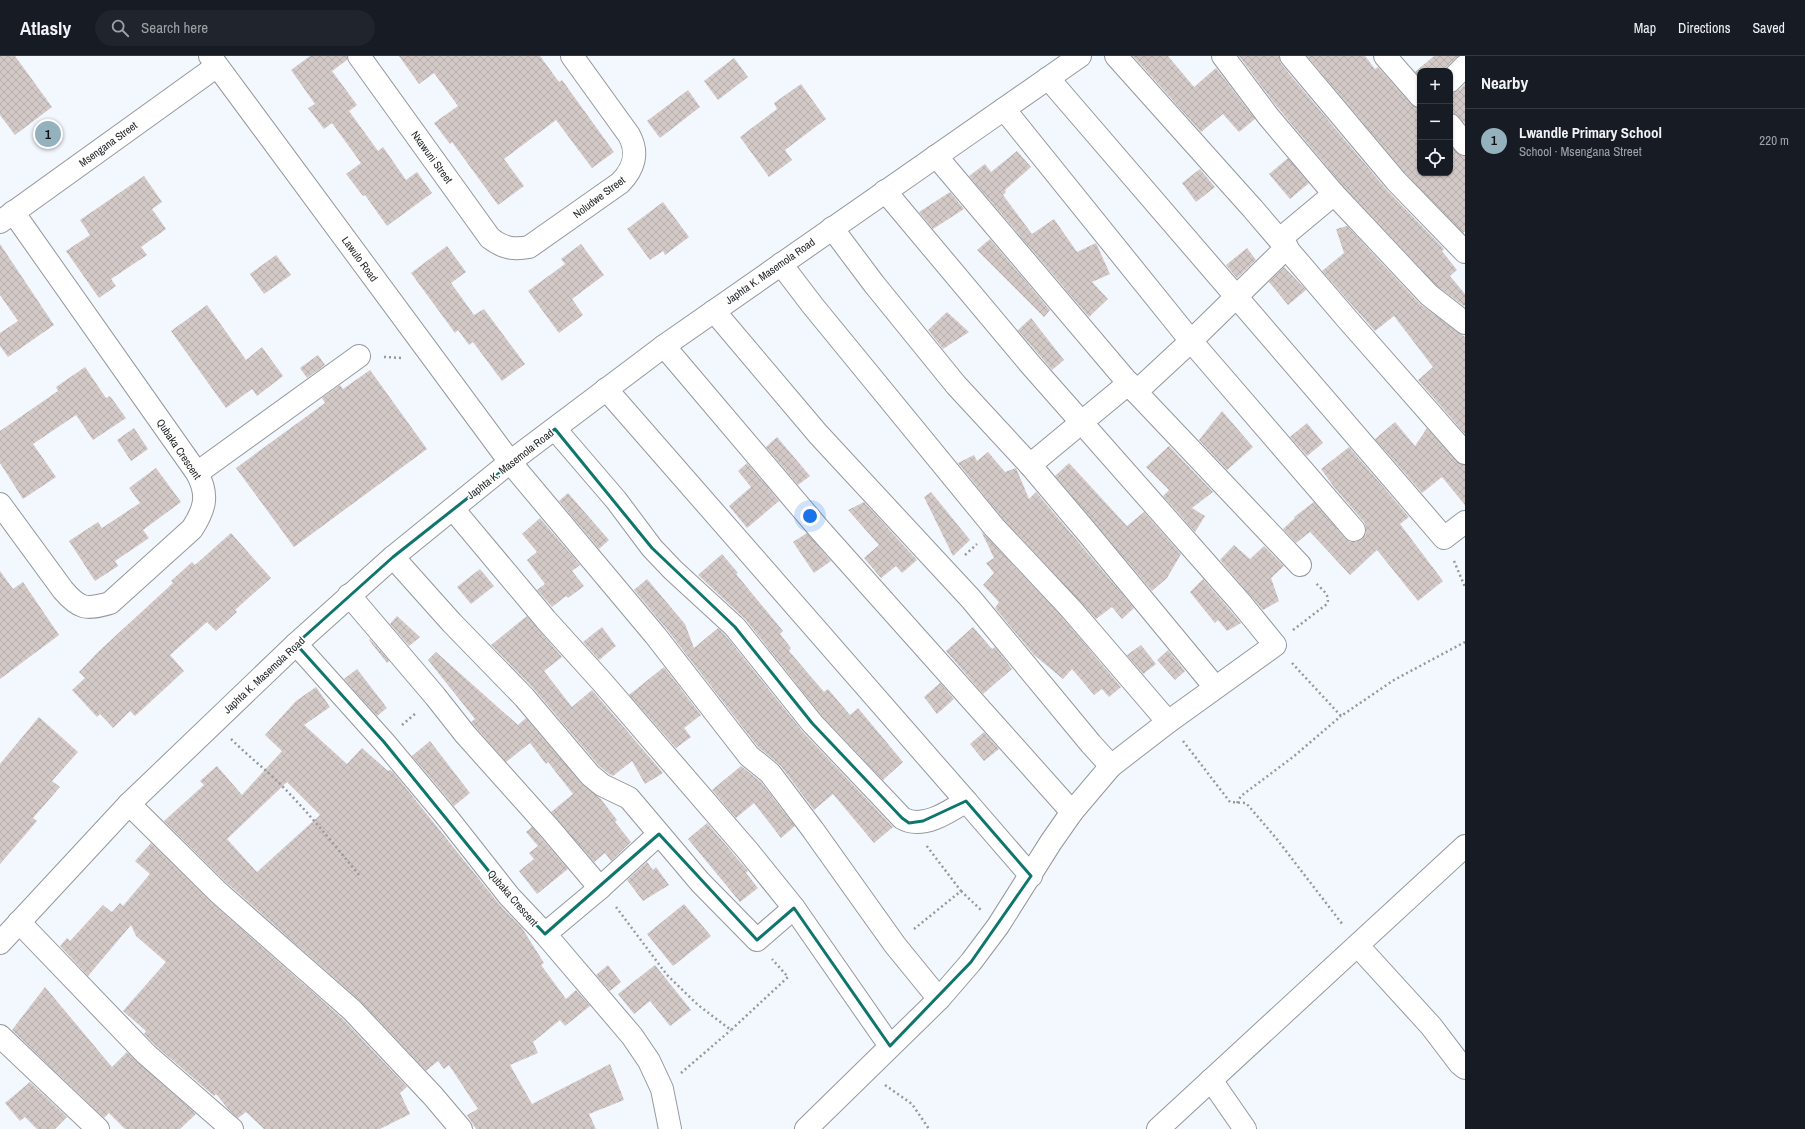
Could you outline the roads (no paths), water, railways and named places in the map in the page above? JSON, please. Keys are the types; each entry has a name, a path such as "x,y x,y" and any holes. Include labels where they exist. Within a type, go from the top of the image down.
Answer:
{"street":[{"name":"Nxawuni Street","path":"359,56 490,238 498,244 511,249"},
{"name":"Noludwe Street","path":"511,249 529,247 620,183 628,175 634,163 634,143 572,56"},
{"name":"Japhta K. Masemola Road","path":"0,944 129,804 296,644 393,557 510,462 664,346 1080,56"},
{"path":"1116,56 1284,243 1348,320 1465,453"},
{"path":"1223,56 1268,116 1334,194 1414,281 1429,295 1465,323"},
{"path":"1291,56 1396,180 1465,252"},
{"path":"1385,56 1417,93"},
{"name":"Msengana Street","path":"6,217 213,61"},
{"name":"Lawulo Road","path":"213,61 510,462 655,635 749,756 770,773 813,830 895,945 939,999"},
{"path":"1453,77 1465,66"},
{"path":"1048,78 1444,538 1465,522"},
{"path":"1004,109 1191,341 1354,530"},
{"path":"1453,129 1465,144"},
{"path":"936,156 1132,387 1300,565"},
{"path":"806,1129 939,999 971,962 998,926 1031,876 1051,842 1072,812 1111,766 1168,722 1275,645 1240,602 1082,423 885,191"},
{"path":"1030,465 1082,423 1132,387 1191,341 1236,297 1284,243 1334,194"},
{"name":"Qubaka Crescent","path":"0,504 73,602 85,607 99,606 110,603 192,529 202,514 205,501 203,484 197,473 6,217"},
{"path":"832,228 879,290 956,385 1030,465 1216,687"},
{"path":"781,264 813,306 994,527 1071,609 1168,722"},
{"path":"714,311 818,434 971,599 1111,766"},
{"path":"664,346 820,530 1072,812"},
{"path":"197,473 359,356"},
{"path":"606,389 1031,876"},
{"path":"555,429 616,500 652,548 672,570 735,627 812,723 902,818 909,823 924,821 937,817 966,801"},
{"path":"454,509 546,620 604,683 748,851 794,908 890,1046"},
{"path":"393,557 452,623 524,697 590,775 602,785 629,798 721,906 757,940 794,908"},
{"path":"349,595 436,696 465,734 550,829 600,888"},
{"name":"Qubaka Crescent","path":"296,644 384,742 446,816 509,896 545,934 632,1036 649,1061 662,1089 670,1129"},
{"path":"129,804 219,893 352,1010 428,1090 461,1129"},
{"path":"545,934 600,888 659,834"},
{"path":"1158,1129 1465,846"},
{"path":"19,922 146,1054 232,1129"},
{"path":"1358,946 1431,1026 1460,1064 1465,1068"},
{"path":"0,1036 98,1129"},
{"path":"1211,1080 1245,1129"}],"place":[{"name":"Lwandle Primary School","path":"48,134"}]}
